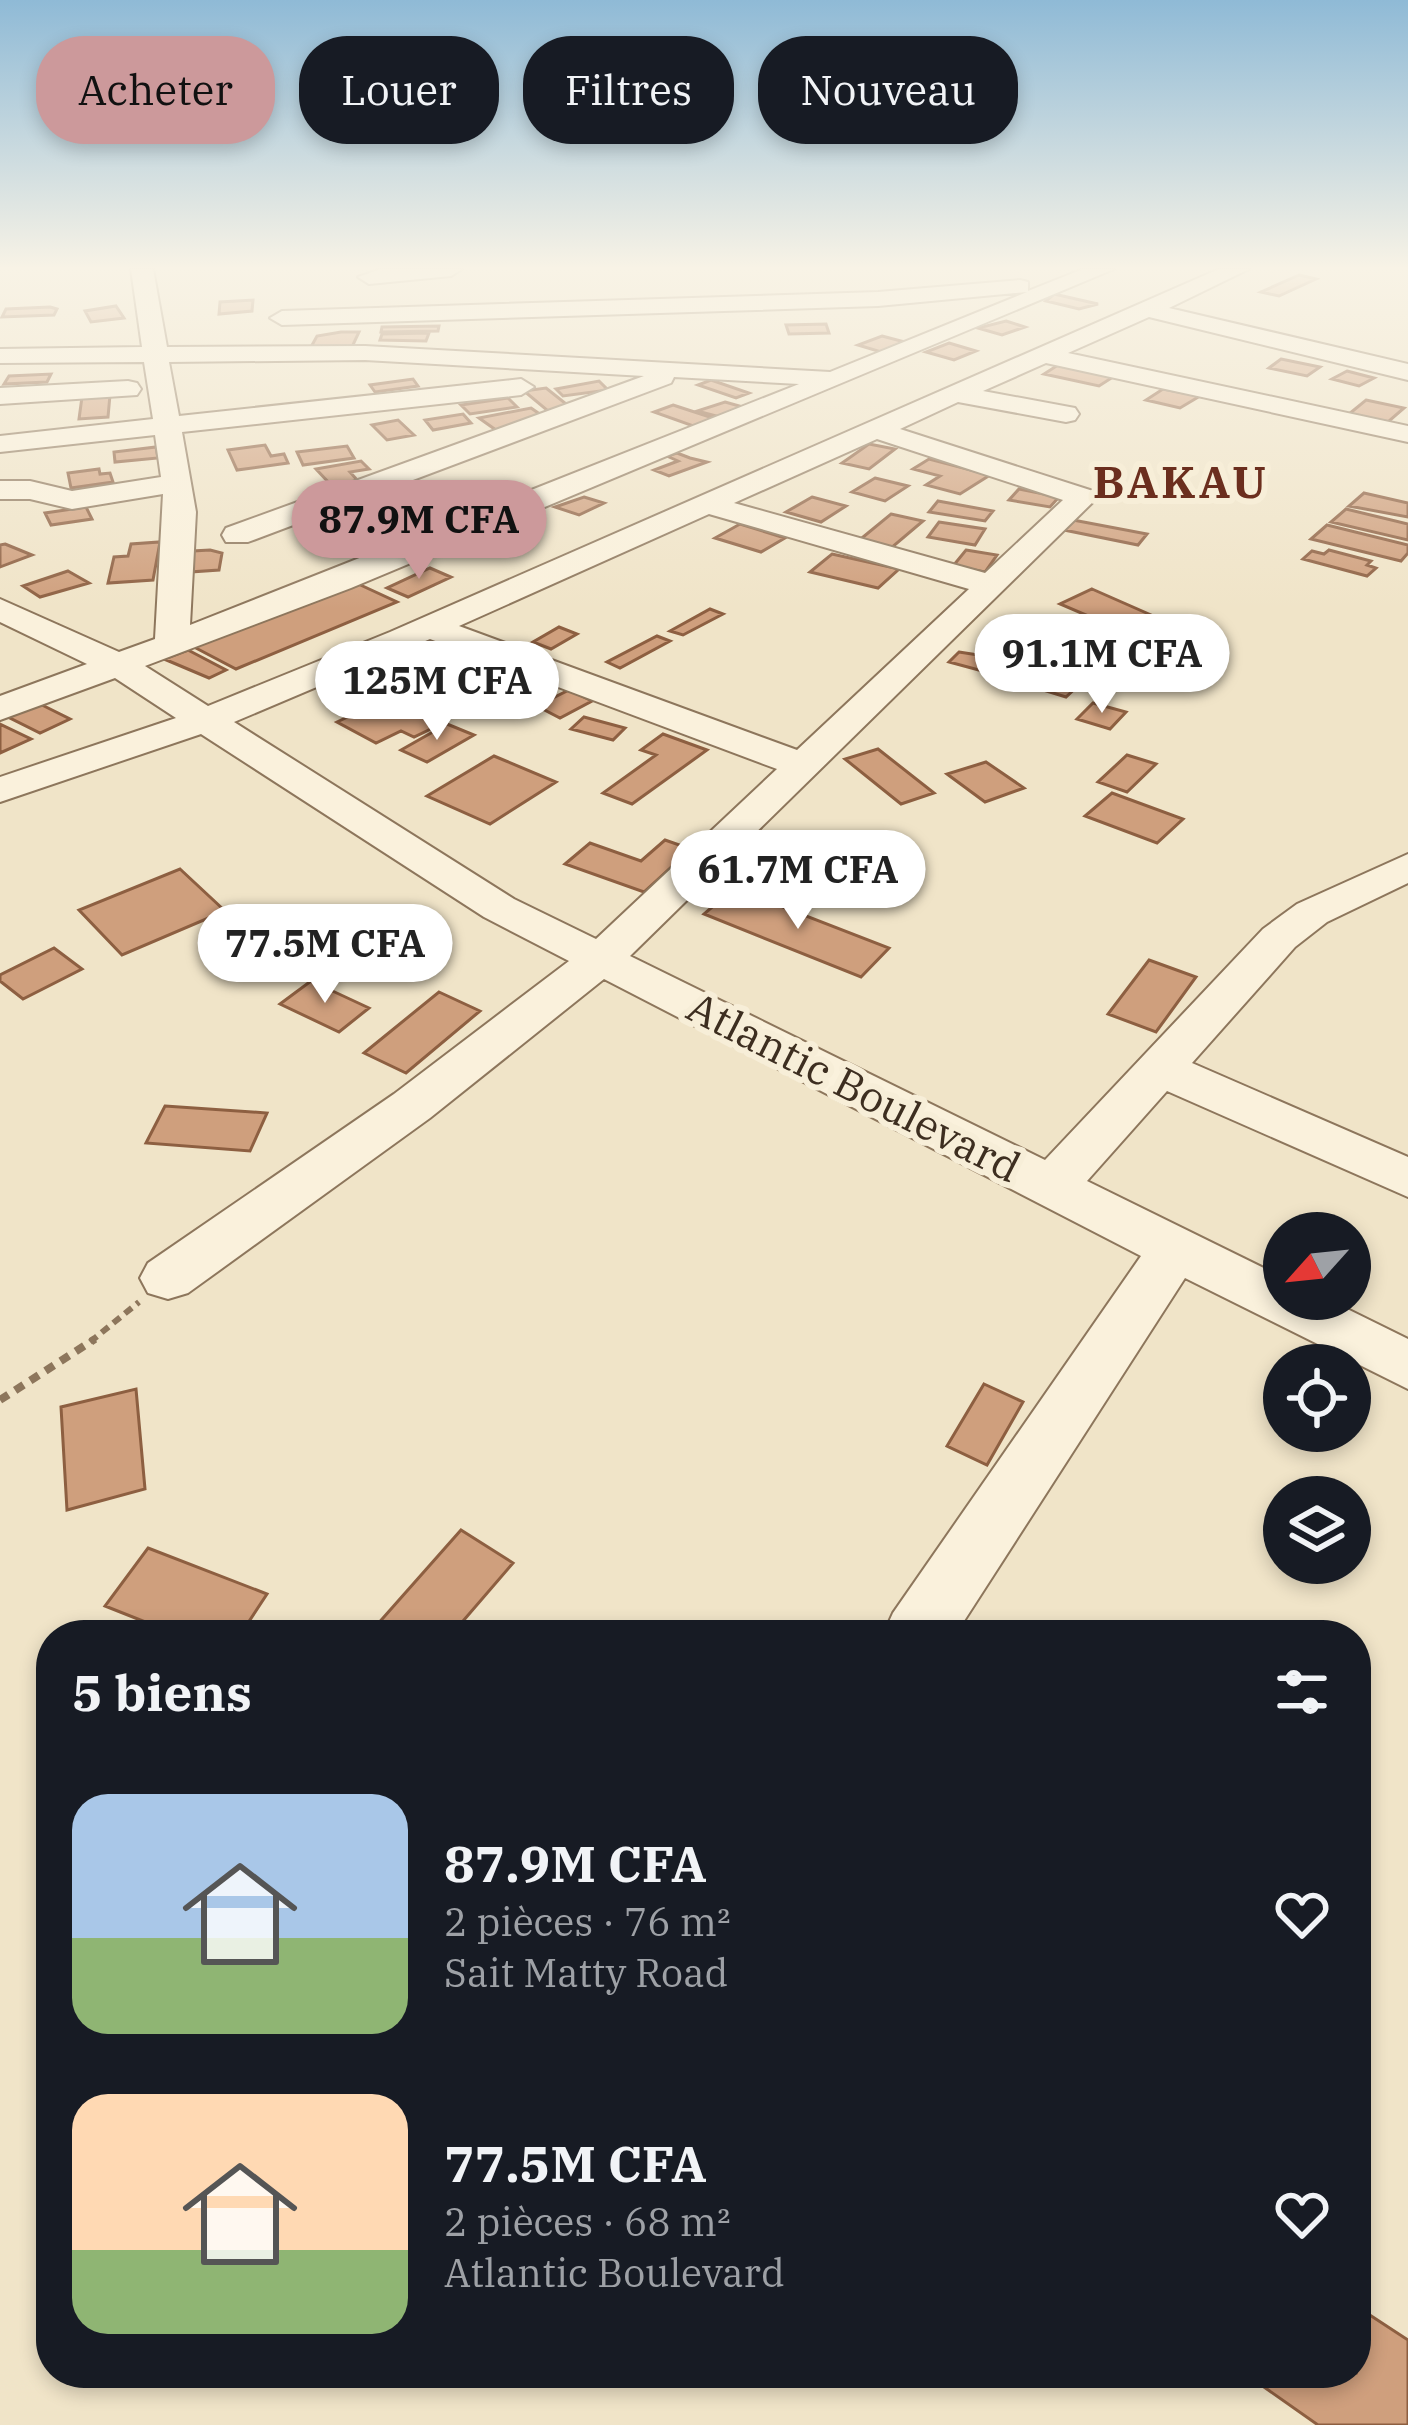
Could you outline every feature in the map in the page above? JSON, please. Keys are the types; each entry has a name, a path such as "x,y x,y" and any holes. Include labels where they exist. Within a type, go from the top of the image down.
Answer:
{"street":[{"path":"168,382 179,498 172,647"},
{"path":"0,444 169,425 428,382"},
{"path":"237,536 406,473 584,382"},
{"path":"167,1278 412,1106 601,959 1081,494 873,430 810,425 762,410 719,382"},
{"path":"0,710 122,667 833,382"},
{"path":"857,382 1066,414"},
{"path":"0,790 209,719 983,382"},
{"path":"1167,382 1408,434"},
{"path":"0,396 170,387"},
{"path":"406,473 604,549"},
{"path":"307,476 335,499"},
{"path":"0,490 31,490 72,500 179,498 237,536 340,581"},
{"path":"705,504 992,585"},
{"name":"Atlantic Boulevard","path":"0,609 122,667 209,719 316,794 500,908 1408,1366"},
{"path":"429,627 804,766"},
{"path":"1052,1186 1280,938 1312,913 1408,867"},
{"path":"1159,1068 1408,1178"},
{"path":"927,1620 1175,1249"}],"path":[{"path":"0,1400 99,1336 167,1278"}],"building":[{"path":"415,382 418,386 375,392 370,385"},
{"path":"600,382 608,390 563,396 556,389"},
{"path":"717,382 749,393 736,398 698,385"},
{"path":"546,388 570,407 548,411 524,391"},
{"path":"1163,389 1200,396 1180,408 1146,400"},
{"path":"110,395 108,417 79,419 82,397"},
{"path":"508,398 517,407 470,414 461,405"},
{"path":"1366,400 1404,408 1388,422 1349,414"},
{"path":"725,402 743,407 720,417 697,411"},
{"path":"673,405 716,419 696,427 654,412"},
{"path":"531,408 544,417 496,430 479,418"},
{"path":"463,414 471,423 433,430 425,420"},
{"path":"398,420 414,435 387,440 372,425"},
{"path":"869,444 895,449 869,469 842,463"},
{"path":"265,445 271,456 284,454 288,463 237,470 228,450"},
{"path":"347,446 354,458 303,465 297,452"},
{"path":"156,447 158,458 115,462 114,452"},
{"path":"677,453 707,462 669,476 654,470 678,461 667,456"},
{"path":"929,459 990,475 960,494 926,485 940,476 913,469"},
{"path":"361,461 369,469 350,472 358,481 332,486 316,469"},
{"path":"99,469 100,474 110,473 113,482 71,488 68,473"},
{"path":"875,478 908,486 885,501 852,492"},
{"path":"1019,489 1059,497 1050,507 1009,500"},
{"path":"1364,493 1408,503 1408,517 1349,506"},
{"path":"584,497 604,503 579,515 555,507"},
{"path":"812,497 846,506 821,522 786,512"},
{"path":"441,499 480,513 457,523 418,509"},
{"path":"938,501 993,511 985,521 929,512"},
{"path":"345,504 373,513 355,521 327,512"},
{"path":"86,507 92,519 51,525 45,513"},
{"path":"1346,509 1408,524 1408,540 1331,522"},
{"path":"891,514 923,521 890,549 857,542"},
{"path":"1073,520 1147,534 1138,545 1064,530"},
{"path":"939,522 985,529 975,545 928,537"},
{"path":"740,524 785,538 761,552 715,538"},
{"path":"1327,525 1408,545 1408,553 1401,561 1311,539"},
{"path":"373,533 407,546 383,557 349,543"},
{"path":"160,542 153,580 108,583 114,557 128,556 131,544"},
{"path":"0,545 32,555 0,567"},
{"path":"966,550 997,555 985,572 953,566"},
{"path":"1329,550 1371,561 1367,565 1376,568 1367,576 1303,559 1312,551 1324,554"},
{"path":"193,551 222,553 219,570 189,572"},
{"path":"832,554 899,569 878,588 810,572"},
{"path":"430,568 451,577 408,597 387,588"},
{"path":"68,571 89,583 40,597 23,586"},
{"path":"354,582 397,602 236,669 194,647"},
{"path":"1092,589 1160,619 1128,633 1060,604"},
{"path":"710,609 723,614 683,635 670,631"},
{"path":"559,627 577,634 551,649 533,642"},
{"path":"657,636 670,641 620,668 607,662"},
{"path":"188,650 226,670 209,678 164,659"},
{"path":"959,652 1004,659 990,673 949,662"},
{"path":"1080,652 1114,669 1091,679 1057,661"},
{"path":"464,665 487,676 446,696 458,699 438,709 405,693"},
{"path":"1030,667 1082,682 1066,697 1014,681"},
{"path":"512,676 538,684 511,703 485,695"},
{"path":"569,690 592,701 560,718 537,706"},
{"path":"388,698 441,724 414,737 401,731 376,743 337,722"},
{"path":"32,700 70,719 40,733 2,714"},
{"path":"1093,703 1126,712 1110,729 1077,719"},
{"path":"584,717 625,728 613,740 571,729"},
{"path":"0,724 31,739 0,753"},
{"path":"447,724 474,735 427,762 401,750"},
{"path":"663,734 707,750 632,804 603,793 656,755 641,750"},
{"path":"878,749 934,793 901,804 845,759"},
{"path":"1127,755 1156,764 1127,792 1098,782"},
{"path":"494,756 556,782 490,824 427,796"},
{"path":"986,762 1024,788 985,802 947,774"},
{"path":"1112,793 1183,819 1157,843 1085,816"},
{"path":"665,840 691,849 644,892 565,864 590,843 641,861"},
{"path":"180,869 225,911 122,955 79,910"},
{"path":"734,888 889,948 861,977 704,914"},
{"path":"54,948 82,969 23,999 0,981 0,975"},
{"path":"1149,960 1196,977 1156,1032 1108,1014"},
{"path":"311,981 369,1008 339,1032 280,1004"},
{"path":"439,992 480,1011 406,1073 364,1053"},
{"path":"165,1106 267,1113 250,1151 146,1143"},
{"path":"984,1384 1023,1402 987,1465 947,1446"},
{"path":"136,1389 145,1489 67,1510 61,1407"},
{"path":"461,1530 513,1563 464,1620 381,1620"},
{"path":"148,1548 267,1594 250,1620 140,1620 105,1606"},
{"path":"1371,2316 1408,2340 1408,2425 1318,2425 1265,2388 1371,2388"}],"district":[{"name":"BAKAU","path":"1181,482"}]}
